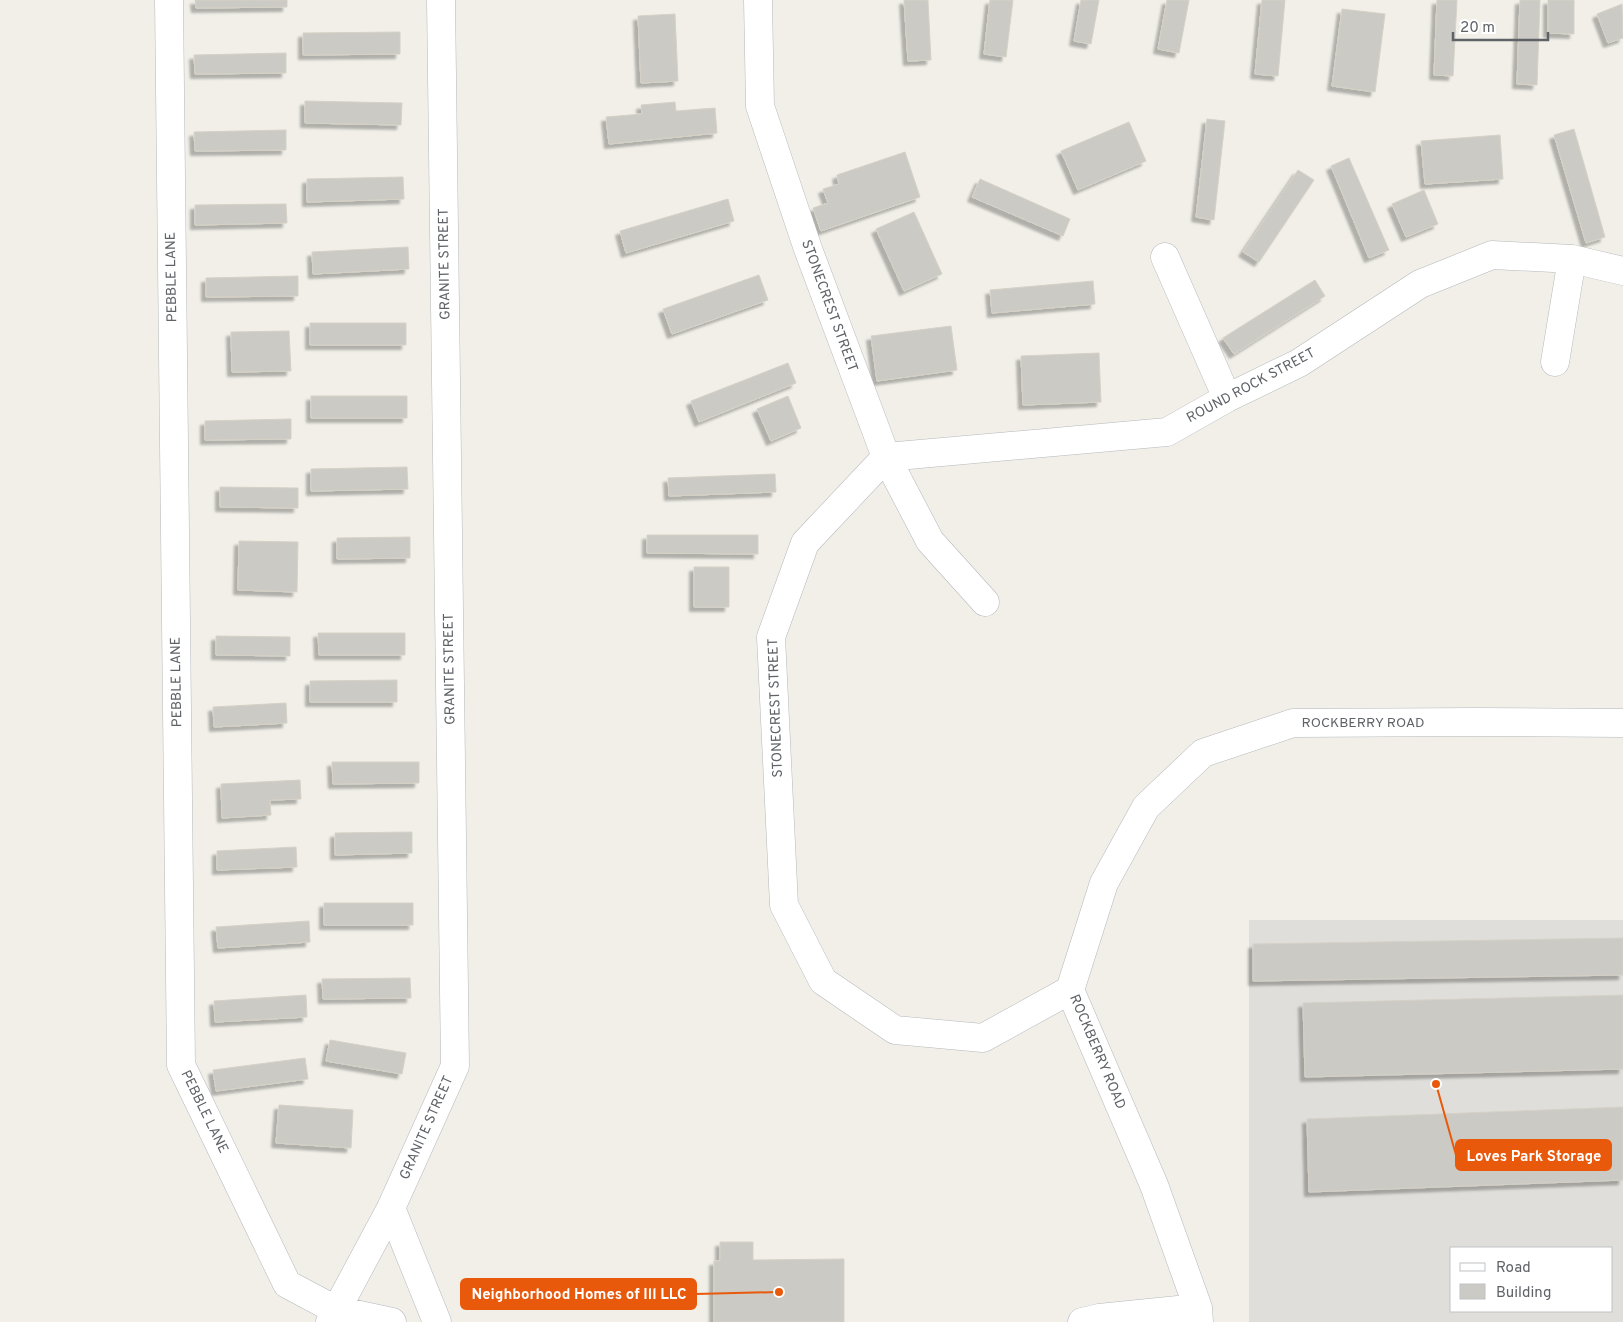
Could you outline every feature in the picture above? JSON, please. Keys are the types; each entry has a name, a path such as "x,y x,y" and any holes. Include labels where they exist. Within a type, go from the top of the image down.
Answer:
{"street":[{"name":"PEBBLE LANE","path":"169,0 181,1065 287,1284 333,1316 392,1322"},
{"name":"GRANITE STREET","path":"333,1316 391,1208 455,1066 441,0"},
{"name":"STONECREST STREET","path":"758,0 760,106 808,249 886,457 806,543 771,637 784,906 823,981 895,1030 983,1038 1070,990"},
{"name":"ROUND ROCK STREET","path":"886,457 1167,432 1228,398 1299,363 1420,284 1492,255 1572,259 1623,271"},
{"path":"1165,257 1228,398"},
{"path":"1555,362 1572,259"},
{"path":"886,457 930,541 985,602"},
{"name":"ROCKBERRY ROAD","path":"1199,1315 1154,1185 1070,990 1104,883 1146,807 1203,753 1293,723 1623,723"},
{"path":"391,1208 436,1322"},
{"path":"1082,1322 1099,1318 1199,1315"}],"shaded area":[{"path":"1249,920 1623,920 1623,1322 1249,1322"}],"building":[{"path":"195,0 287,0 287,7 196,8"},
{"path":"904,0 928,0 931,60 908,61"},
{"path":"990,0 1013,0 1006,57 984,54"},
{"path":"1081,0 1099,0 1091,44 1074,41"},
{"path":"1167,0 1189,0 1179,53 1158,49"},
{"path":"1262,0 1285,0 1278,76 1255,74"},
{"path":"1437,0 1457,0 1453,76 1434,75"},
{"path":"1520,0 1540,0 1537,85 1517,84"},
{"path":"1548,0 1574,0 1574,34 1548,33"},
{"path":"1622,4 1623,38 1608,43 1597,14"},
{"path":"1342,9 1385,14 1375,92 1332,86"},
{"path":"675,14 678,81 641,83 638,16"},
{"path":"400,32 400,54 303,55 303,33"},
{"path":"286,53 286,73 195,74 194,55"},
{"path":"305,101 402,103 401,125 305,123"},
{"path":"675,102 676,111 715,108 717,133 609,144 606,117 642,114 641,105"},
{"path":"1207,119 1225,121 1214,220 1196,217"},
{"path":"1129,122 1146,161 1078,190 1061,151"},
{"path":"1574,129 1605,237 1586,243 1554,135"},
{"path":"286,130 286,150 195,151 194,132"},
{"path":"1500,135 1503,179 1425,184 1421,141"},
{"path":"905,152 920,197 821,231 813,208 828,203 823,189 839,184 837,175"},
{"path":"1349,158 1389,250 1369,258 1331,166"},
{"path":"1298,170 1314,180 1259,262 1243,252"},
{"path":"403,177 404,199 307,202 307,179"},
{"path":"980,179 1070,219 1063,236 972,197"},
{"path":"1424,190 1438,224 1406,237 1392,204"},
{"path":"728,199 734,221 626,253 620,231"},
{"path":"286,204 287,223 195,225 195,205"},
{"path":"914,212 942,274 904,291 876,229"},
{"path":"408,247 409,269 313,274 312,252"},
{"path":"759,275 768,300 672,334 663,309"},
{"path":"298,276 298,296 206,297 206,278"},
{"path":"1315,280 1325,296 1234,354 1223,338"},
{"path":"1093,281 1095,304 992,313 990,290"},
{"path":"310,323 406,323 406,345 310,345"},
{"path":"951,326 957,370 877,381 871,336"},
{"path":"289,331 291,371 232,372 231,332"},
{"path":"1099,353 1101,402 1023,405 1021,356"},
{"path":"788,363 796,383 699,422 691,401"},
{"path":"311,396 407,396 407,418 311,418"},
{"path":"788,396 801,428 771,441 757,409"},
{"path":"291,419 291,439 205,440 205,421"},
{"path":"407,467 408,489 311,491 311,469"},
{"path":"775,474 776,492 669,496 668,478"},
{"path":"220,487 298,488 298,508 220,507"},
{"path":"647,535 758,535 758,554 647,553"},
{"path":"410,537 410,558 337,559 337,538"},
{"path":"239,541 298,542 297,592 238,590"},
{"path":"694,567 729,567 729,607 694,607"},
{"path":"318,633 405,633 405,655 319,655"},
{"path":"216,636 290,637 290,656 216,655"},
{"path":"397,680 397,702 310,702 310,681"},
{"path":"286,703 287,723 214,727 213,707"},
{"path":"332,762 419,762 419,783 333,784"},
{"path":"300,780 301,799 270,800 271,815 222,818 221,784"},
{"path":"412,832 412,853 335,855 335,833"},
{"path":"296,847 297,867 217,870 217,851"},
{"path":"324,903 413,903 413,925 324,925"},
{"path":"309,921 310,942 218,948 216,927"},
{"path":"1623,938 1623,975 1253,981 1253,944"},
{"path":"410,978 411,998 323,999 322,979"},
{"path":"306,995 307,1017 215,1022 214,1001"},
{"path":"1623,995 1623,1069 1305,1077 1303,1003"},
{"path":"330,1040 406,1053 402,1074 326,1061"},
{"path":"305,1058 308,1079 216,1091 213,1070"},
{"path":"279,1105 353,1110 351,1148 276,1143"},
{"path":"1623,1107 1623,1180 1309,1192 1307,1119"},
{"path":"720,1242 753,1242 753,1260 844,1259 844,1322 714,1322 714,1261 720,1261"}],"place":[{"name":"Loves Park Storage","path":"1436,1084"},
{"name":"Neighborhood Homes of Ill LLC","path":"779,1292"}]}
